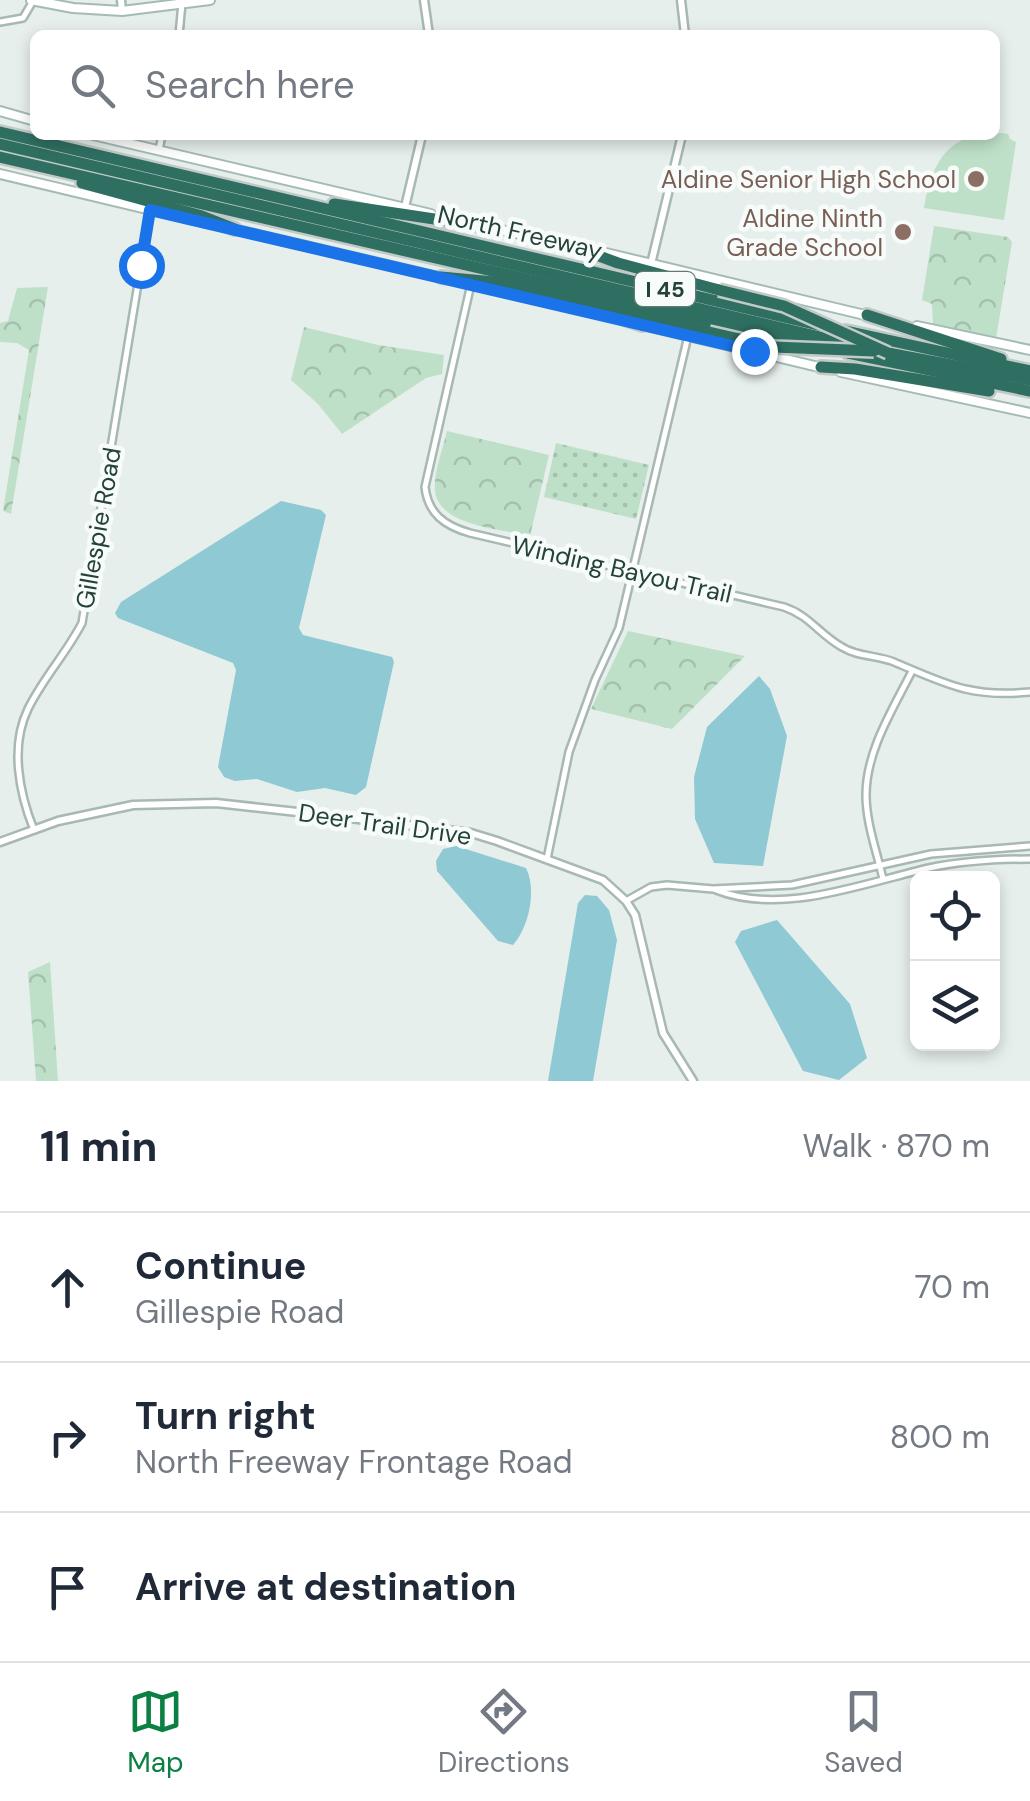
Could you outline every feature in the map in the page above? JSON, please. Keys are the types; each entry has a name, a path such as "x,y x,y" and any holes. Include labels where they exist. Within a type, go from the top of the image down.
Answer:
{"highway":[{"name":"North Freeway","path":"0,132 30,139"},
{"name":"North Freeway","path":"34,140 1028,374"},
{"name":"North Freeway","path":"0,144 888,353 947,366 1028,374"},
{"name":"North Freeway","path":"0,157 887,362 1030,391"},
{"path":"51,168 69,179 202,216 236,230"},
{"path":"307,205 324,202 488,227"},
{"path":"576,247 618,263 784,306 888,353"},
{"path":"441,277 487,279 774,347 888,353"},
{"path":"546,292 642,325"},
{"path":"867,315 1004,360 1028,374"},
{"path":"820,367 1009,394 1030,391"}],"main road":[{"path":"32,0 122,11 210,0"},
{"path":"0,111 30,120"},
{"path":"115,140 1030,350"},
{"path":"0,174 820,367 1030,412"}],"street":[{"path":"0,22 24,18 32,0"},
{"path":"121,0 122,11"},
{"path":"424,0 428,30"},
{"path":"681,0 684,30"},
{"path":"179,30 182,2"},
{"path":"159,150 161,140"},
{"path":"405,208 421,140"},
{"path":"651,264 681,140"},
{"name":"Gillespie Road","path":"34,830 24,804 19,773 20,734 26,712 68,651 82,623 150,210"},
{"name":"Winding Bayou Trail","path":"471,284 426,471 430,507 446,524 793,610 812,621 839,646 892,662 935,682 981,693 1030,692"},
{"path":"547,859 569,752 594,680 618,628 634,571 688,336"},
{"path":"883,879 867,814 868,775 878,742 912,671"},
{"name":"Deer Trail Drive","path":"0,842 133,804 216,803 471,833 604,880 626,901"},
{"path":"693,1081 663,1033 635,915 626,901 651,887 792,885 931,854 1030,846"},
{"path":"931,854 934,867"},
{"path":"713,889 749,899 813,896 934,867 1030,859"}],"green space":[{"path":"1000,133 1008,134 1016,142 1004,220 924,208 929,184 946,152 963,140 1000,140"},
{"path":"934,226 1008,237 1012,242 996,338 933,324 932,304 922,300"},
{"path":"48,287 11,514 3,511 29,350 17,343 0,342 0,323 8,321 17,288"},
{"path":"304,327 378,345 444,355 442,374 426,378 342,434 318,404 291,380"},
{"path":"447,431 549,455 530,536 475,524 449,513 440,504 435,477"},
{"path":"556,443 649,465 636,519 544,497"},
{"path":"628,631 745,656 672,729 591,709"},
{"path":"50,962 58,1081 36,1081 28,972"}],"water":[{"path":"281,501 321,510 326,515 299,628 303,635 392,657 394,662 366,787 356,795 325,788 297,792 257,779 235,781 224,777 218,767 236,670 233,663 118,618 115,613 121,602"},
{"path":"759,676 770,689 787,736 763,866 714,863 695,819 694,777 707,727"},
{"path":"456,846 526,868 531,887 530,908 513,945 498,941 437,871 436,861 443,849"},
{"path":"585,895 597,896 609,910 617,940 593,1081 548,1081 578,903"},
{"path":"777,920 850,1004 867,1058 839,1080 803,1071 735,942 741,931"}],"place":[{"name":"Aldine Senior High School","path":"976,179"},
{"name":"Aldine Ninth Grade School","path":"903,232"}],"route":[{"path":"141,265 150,210 754,351"}]}
